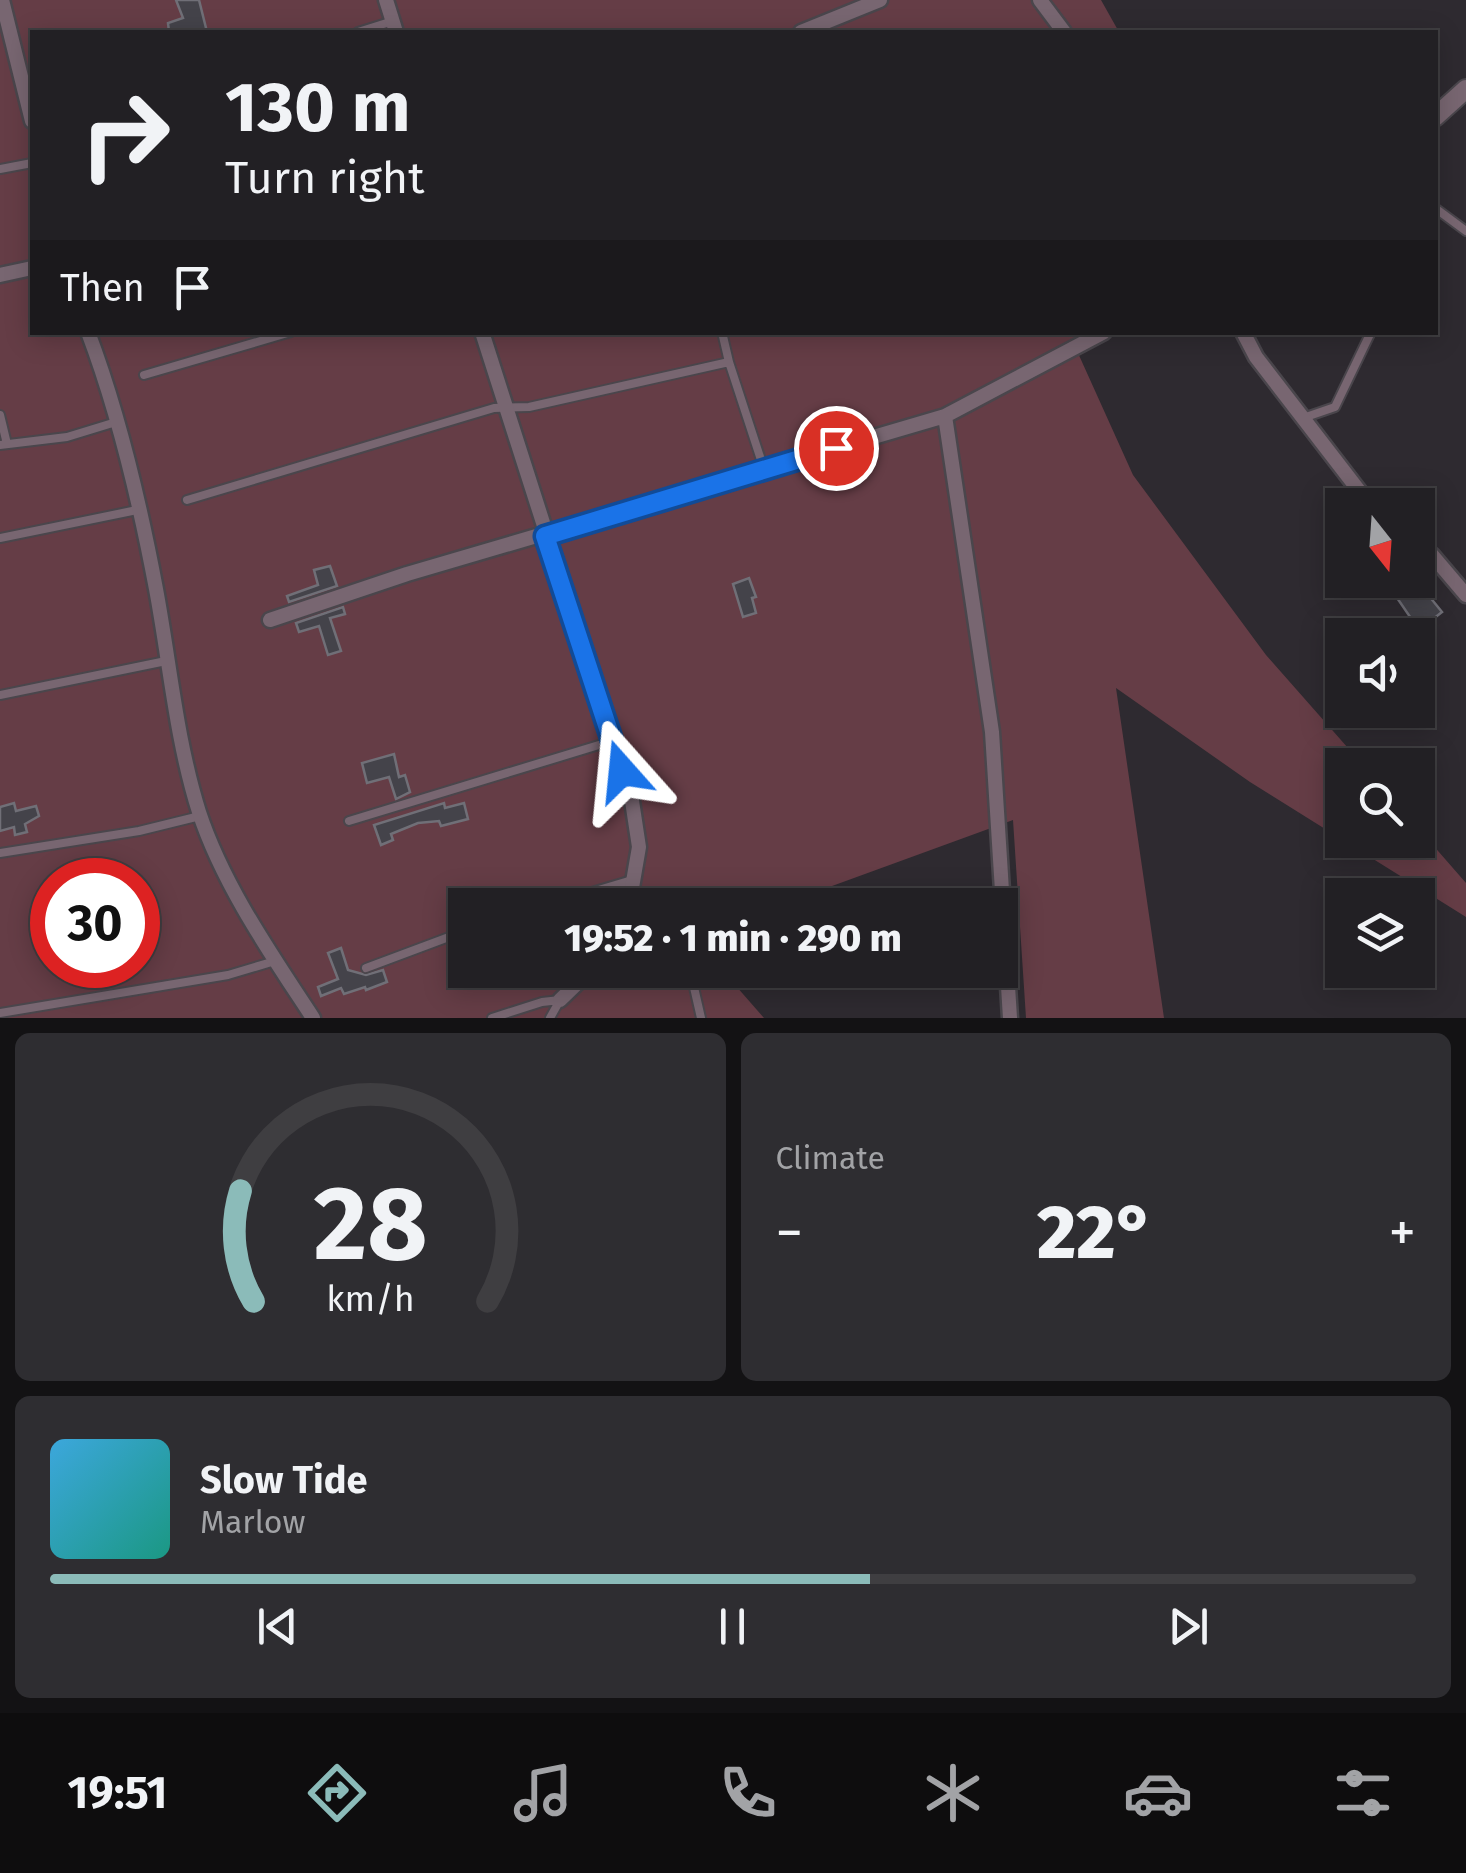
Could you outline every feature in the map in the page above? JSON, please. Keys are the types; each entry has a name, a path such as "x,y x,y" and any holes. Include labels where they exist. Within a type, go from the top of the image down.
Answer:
{"street":[{"path":"386,0 394,27"},
{"path":"806,30 880,0"},
{"path":"1040,0 1062,30"},
{"path":"2,3 30,114"},
{"path":"1438,113 1466,89"},
{"path":"0,275 30,268"},
{"path":"89,335 116,422 156,589 178,736 200,816 223,867 312,1018"},
{"path":"483,335 632,801 639,847 634,888"},
{"path":"270,620 407,574 945,416 1098,335"},
{"path":"1245,335 1256,357 1357,488"},
{"path":"945,416 992,732 1010,1018"},
{"path":"1435,559 1466,595"},
{"path":"560,1000 573,988"}],"lane":[{"path":"0,168 30,163"},
{"path":"1438,210 1466,231"},
{"path":"144,375 281,335"},
{"path":"723,335 764,470"},
{"path":"1303,418 1334,407 1369,335"},
{"path":"187,500 505,408 529,407 729,362"},
{"path":"0,415 3,444 67,437 116,422"},
{"path":"0,538 137,510"},
{"path":"0,695 166,660"},
{"path":"348,822 612,741"},
{"path":"0,852 138,831 200,816"},
{"path":"606,888 636,879"},
{"path":"366,968 448,938"},
{"path":"0,1014 228,975 276,961"},
{"path":"694,988 701,1018"},
{"path":"492,1018 560,1000"},
{"path":"550,1018 560,1000"}],"shaded area":[{"path":"0,0 1101,0 1118,30 30,30 30,335 1085,335 1073,342 1133,475 1266,655 1325,722 1325,728 1330,728 1348,748 1325,748 1325,829 1116,688 1164,1018 1026,1018 1013,820 827,888 448,888 448,988 738,988 764,1018 0,1018"},
{"path":"1435,847 1466,883 1466,917 1435,898 1435,878 1404,878 1372,858 1435,858"}],"building":[{"path":"176,0 199,0 206,30 169,30 168,23 183,18"},
{"path":"330,566 337,586 289,602 287,596 318,585 314,570"},
{"path":"749,578 756,597 752,598 756,613 743,617 733,584"},
{"path":"1397,598 1431,598 1442,612 1434,618 1411,618"},
{"path":"343,607 345,614 330,618 341,651 328,655 319,626 299,632 296,623"},
{"path":"394,754 399,777 405,775 410,792 396,799 389,777 367,783 362,763"},
{"path":"14,803 16,811 36,806 39,816 25,824 27,832 15,835 14,827 0,831 0,807"},
{"path":"444,803 445,808 464,803 468,819 441,826 439,821 418,823 391,834 393,840 381,845 374,825"},
{"path":"341,948 348,970 366,975 383,970 387,982 344,994 341,988 321,996 318,987 338,979 328,953"}],"route":[{"path":"622,771 545,536 836,448"}]}
